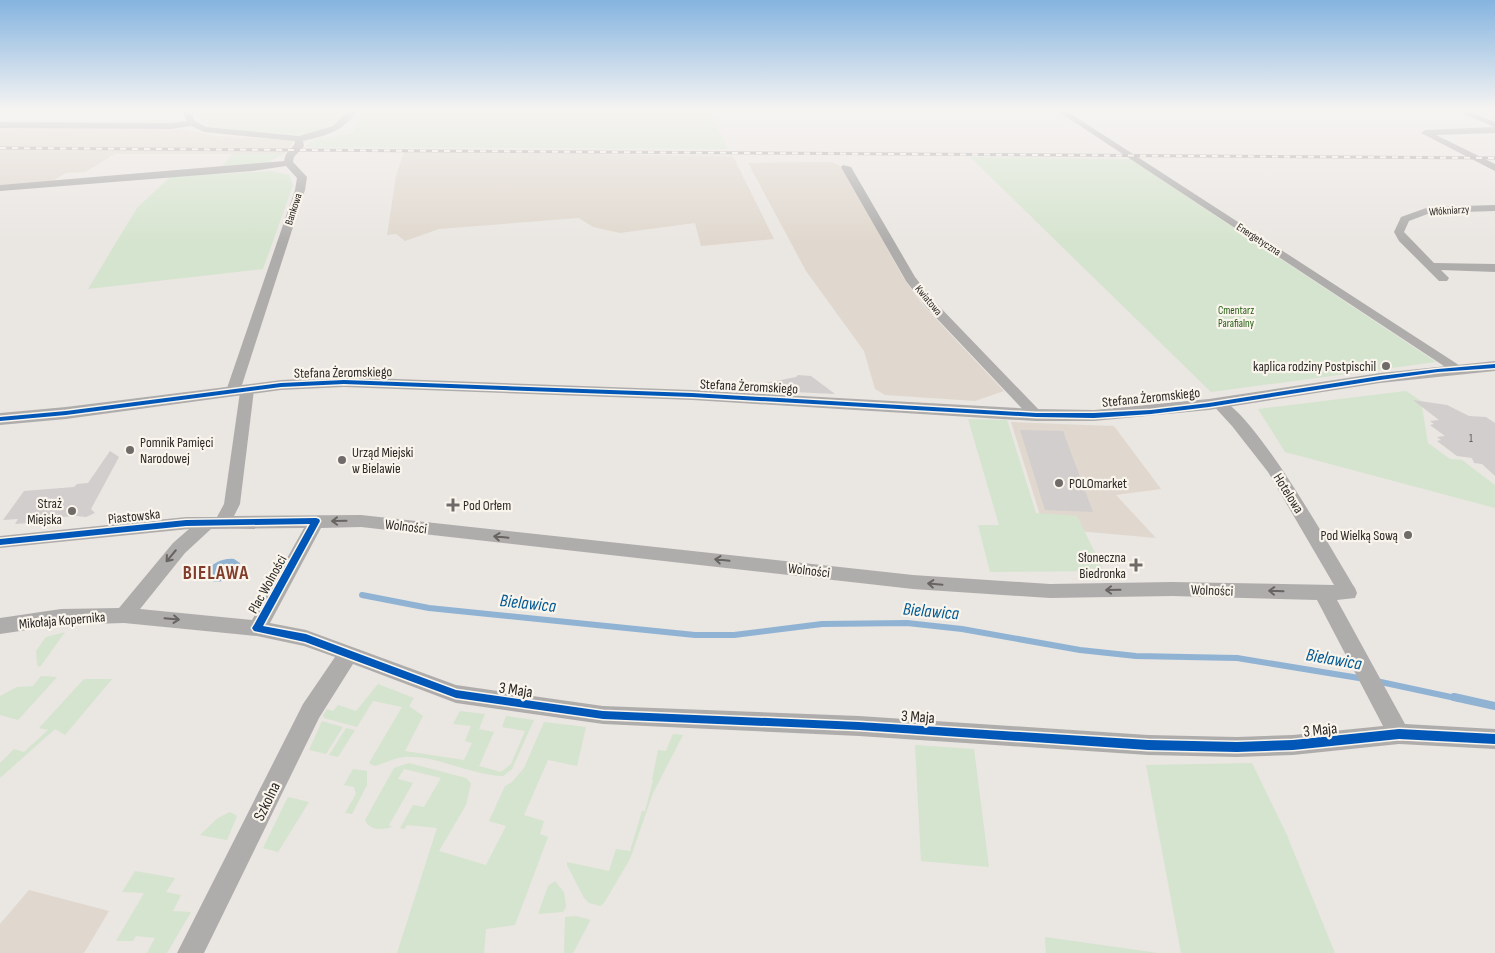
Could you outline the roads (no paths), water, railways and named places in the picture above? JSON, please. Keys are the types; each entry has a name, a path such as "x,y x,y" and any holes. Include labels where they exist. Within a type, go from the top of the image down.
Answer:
{"street":[{"path":"0,188 252,168 288,163 290,154"},
{"name":"Energetyczna","path":"1128,154 1458,369"},
{"path":"1468,154 1495,168"},
{"name":"Bankowa","path":"214,523 232,504 240,390 301,183 301,174 288,163"},
{"name":"Kwiatowa","path":"846,167 910,278 930,304 1036,415"},
{"name":"Włókniarzy","path":"1443,278 1403,239 1399,232 1405,219 1429,210 1495,208"},
{"path":"1430,266 1495,268"},
{"name":"Stefana Żeromskiego","path":"0,419 76,412 240,390 312,383 392,383 692,395 1036,415 1116,415 1458,369 1495,366"},
{"name":"Hotelowa","path":"1217,402 1231,415 1285,484 1348,593"},
{"name":"Piastowska","path":"0,542 186,523 270,521"},
{"name":"Wolności","path":"270,521 379,522 913,582 1004,590 1180,589 1324,594 1348,593"},
{"name":"Plac Wolności","path":"257,628 316,522"},
{"path":"124,615 179,548 214,523"},
{"path":"1324,594 1399,734"},
{"name":"Plac Wolności","path":"124,615 257,628 306,638 348,654"},
{"name":"Mikołaja Kopernika","path":"0,626 61,617 124,615"},
{"name":"3 Maja","path":"348,654 456,694 604,715 859,726 1198,746 1293,745 1399,734 1495,739"},
{"name":"Szkolna","path":"190,953 311,711 348,654"}],"water":[{"path":"234,559 240,563 239,568 228,579 217,582 207,579 206,572 212,566 222,560"}],"waterway":[{"name":"Bielawica","path":"362,595 429,608 695,635 734,635 822,624 907,623 962,629 1080,650 1136,656 1237,658 1365,679"},
{"name":"Bielawica","path":"1376,681 1460,699"},
{"name":"Bielawica","path":"1454,697 1495,706"}],"railway":[{"path":"968,154 1495,158"}],"place":[{"name":"kaplica rodziny Postpischil","path":"1386,366"},
{"name":"Pomnik Pamięci Narodowej","path":"130,450"},
{"name":"Urząd Miejski w Bielawie","path":"342,460"},
{"name":"POLOmarket","path":"1059,483"},
{"name":"Pod Orłem","path":"453,505"},
{"name":"Straż Miejska","path":"72,511"},
{"name":"Pod Wielką Sową","path":"1408,535"},
{"name":"Słoneczna Biedronka","path":"1136,565"}],"district":[{"name":"BIELAWA","path":"216,572"}],"park label":[{"name":"Cmentarz Parafialny","path":"1236,316"}]}
